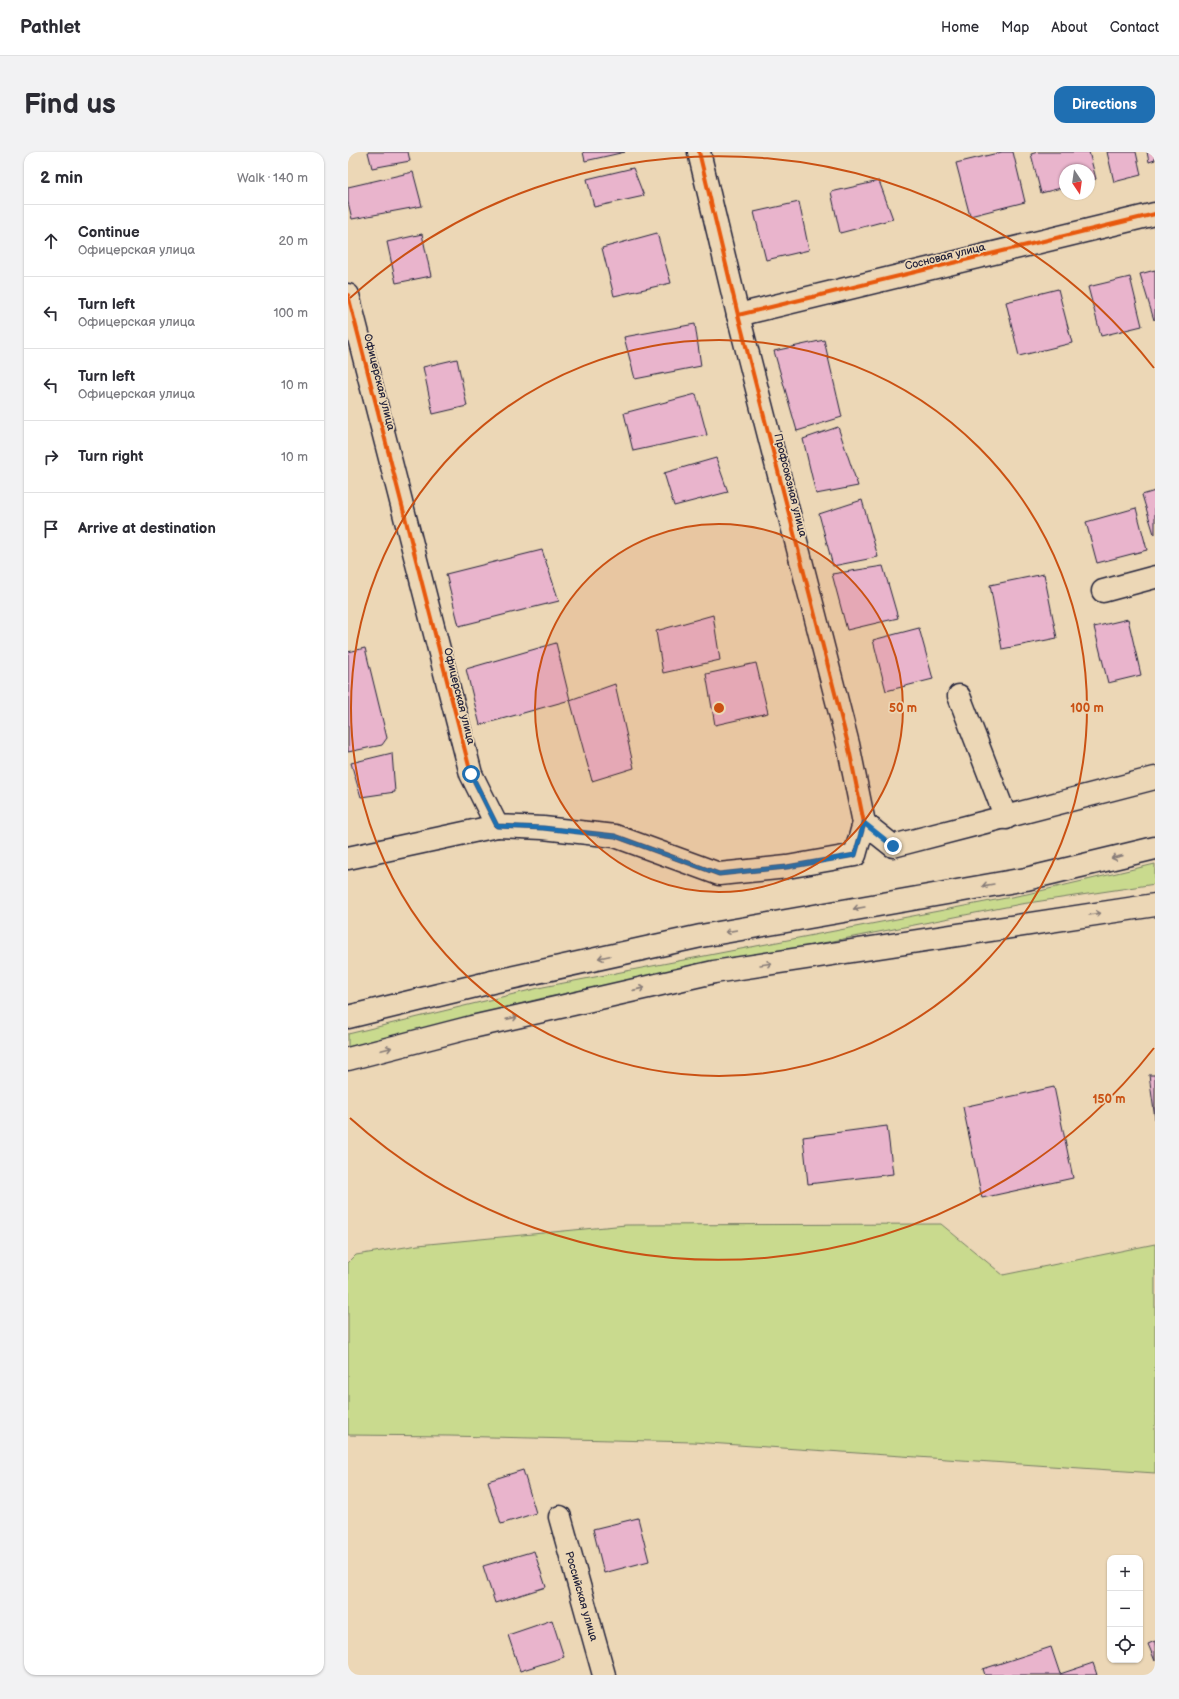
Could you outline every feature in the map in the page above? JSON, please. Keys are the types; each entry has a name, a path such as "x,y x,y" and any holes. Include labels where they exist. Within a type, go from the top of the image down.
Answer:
{"street":[{"name":"Профсоюзная улица","path":"699,152 738,315 848,744 864,823"},
{"name":"Сосновая улица","path":"738,315 1155,214"},
{"name":"Офицерская улица","path":"348,295 471,774 497,826"},
{"path":"1103,591 1155,577"},
{"path":"959,696 1006,818"},
{"path":"348,858 497,826 543,828 615,836 719,874 787,867 855,855 864,823 893,846 1006,818 1155,778"},
{"path":"348,1017 492,982 701,936 1026,879 1155,848"},
{"path":"348,1059 472,1027 714,972 1155,905"},
{"name":"Российская улица","path":"560,1517 604,1675"}],"green space":[{"path":"1155,864 1155,884 1021,904 543,998 348,1047 348,1034 543,987 1027,894"},
{"path":"941,1224 1003,1275 1155,1244 1155,1473 693,1442 348,1435 348,1263 356,1255 418,1245 626,1225"}],"building":[{"path":"368,152 408,152 410,161 372,168"},
{"path":"583,152 625,152 585,161"},
{"path":"1002,152 1013,152 1025,202 970,216 956,163"},
{"path":"1038,152 1089,152 1092,164 1059,164 1059,188 1041,193 1031,154"},
{"path":"1107,152 1136,152 1141,175 1114,182"},
{"path":"1147,152 1155,152 1155,160 1149,162"},
{"path":"633,168 644,196 594,207 587,179"},
{"path":"413,172 422,206 352,219 348,202 348,187"},
{"path":"879,181 893,219 840,233 831,192"},
{"path":"799,202 809,250 766,260 754,212"},
{"path":"657,233 671,283 614,296 602,248"},
{"path":"422,234 431,276 396,283 387,242"},
{"path":"1155,270 1155,319 1154,320 1140,274"},
{"path":"1130,277 1142,326 1101,336 1088,287"},
{"path":"1058,289 1072,343 1019,356 1006,302"},
{"path":"695,324 701,366 635,379 624,337"},
{"path":"824,340 842,417 797,431 774,351"},
{"path":"457,359 467,406 433,414 423,367"},
{"path":"696,394 707,435 633,451 624,413"},
{"path":"838,427 858,486 816,494 803,439"},
{"path":"716,458 728,492 674,506 664,473"},
{"path":"1155,491 1155,534 1154,534 1142,495"},
{"path":"862,500 878,557 833,566 819,514"},
{"path":"1136,508 1147,550 1097,563 1086,522"},
{"path":"542,550 559,601 459,626 446,574"},
{"path":"883,566 898,618 847,630 832,574"},
{"path":"1044,574 1057,638 1002,649 990,585"},
{"path":"713,615 720,660 663,673 656,631"},
{"path":"1128,619 1141,675 1108,683 1094,627"},
{"path":"919,628 933,679 886,691 873,640"},
{"path":"556,643 570,700 480,725 466,669"},
{"path":"365,648 387,738 382,745 348,752 348,652"},
{"path":"756,663 768,713 715,725 706,674"},
{"path":"615,684 634,768 592,781 570,700"},
{"path":"392,753 395,792 361,797 351,763"},
{"path":"1149,1075 1155,1075 1155,1119"},
{"path":"1054,1087 1073,1178 982,1198 963,1107"},
{"path":"887,1126 893,1174 808,1184 803,1137"},
{"path":"523,1470 536,1513 501,1524 488,1481"},
{"path":"638,1518 649,1561 604,1573 593,1529"},
{"path":"534,1551 546,1587 495,1603 483,1566"},
{"path":"552,1620 564,1657 520,1671 508,1635"},
{"path":"1155,1641 1155,1661 1148,1644"},
{"path":"1051,1647 1060,1674 1093,1663 1097,1675 985,1675 983,1669"}],"cycle path":[{"path":"348,295 471,774 497,826 543,828 615,836 719,874 787,867 855,855 864,823 848,744 738,315 699,152"},
{"path":"738,315 1155,214"}],"route":[{"path":"471,774 497,826 543,828 615,836 719,874 787,867 855,855 864,823 893,846"}]}
